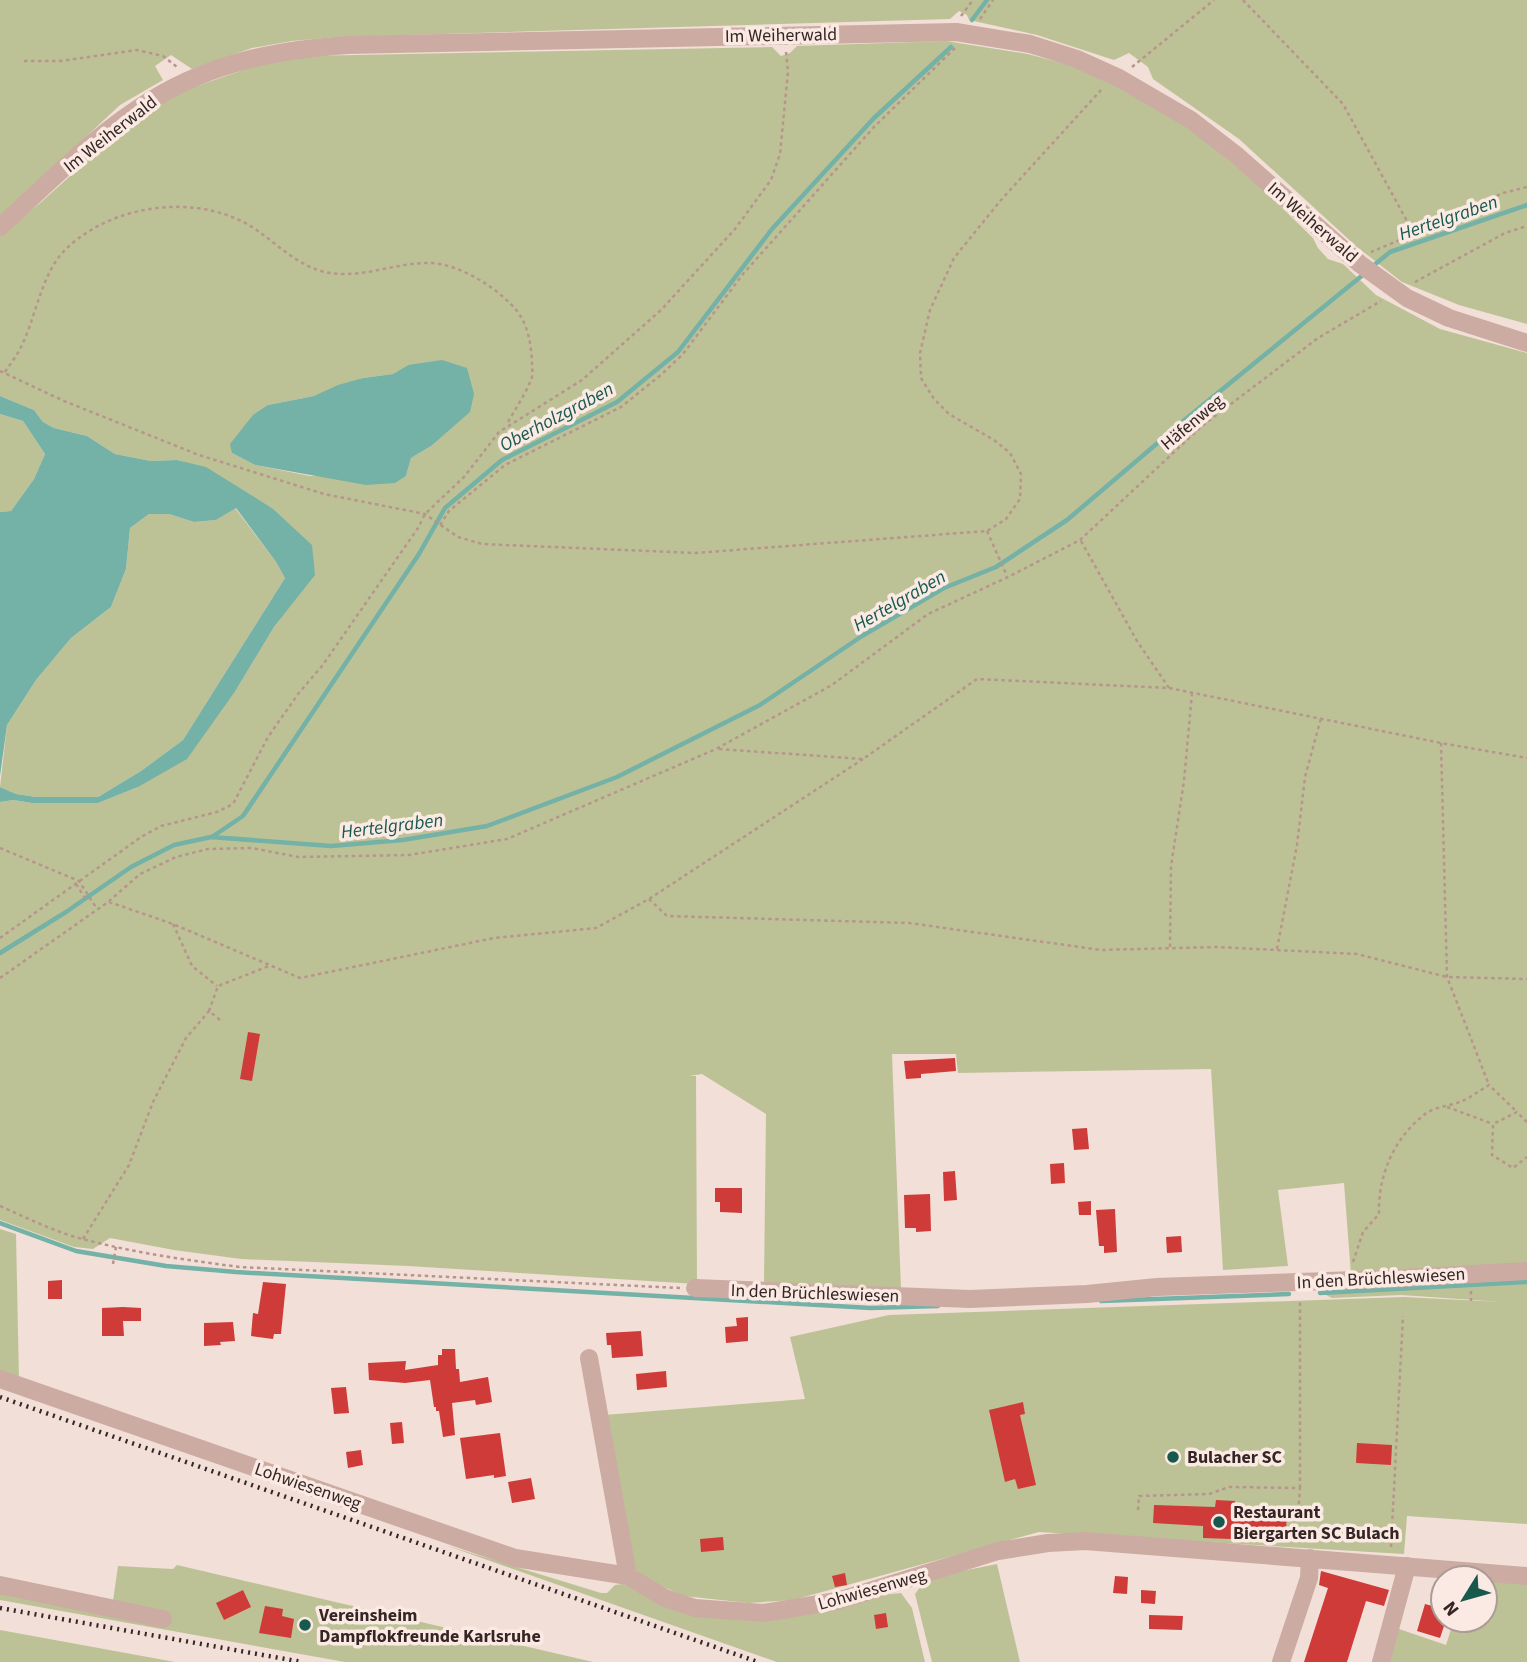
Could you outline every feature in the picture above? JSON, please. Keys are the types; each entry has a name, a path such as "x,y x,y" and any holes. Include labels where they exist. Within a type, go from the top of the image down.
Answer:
{"street":[{"name":"Im Weiherwald","path":"0,227 129,115 151,100 210,71 249,58 296,49 348,45 784,34 971,33 1030,44 1077,59 1119,78 1191,120 1235,154 1357,261 1397,292 1449,318 1527,343"},
{"name":"In den Brüchleswiesen","path":"695,1288 970,1299 1087,1294 1157,1287 1300,1283 1527,1271"},
{"path":"589,1357 628,1576"},
{"name":"Lohwiesenweg","path":"0,1379 515,1558 628,1576 665,1598 695,1608 764,1613 837,1601 998,1551 1048,1543 1085,1541 1527,1576"},
{"path":"1281,1662 1309,1578 1310,1558"},
{"path":"1381,1662 1397,1598 1398,1565"},
{"path":"0,1585 163,1619"}],"path":[{"path":"439,525 449,511 505,465 621,407 662,374 683,354 743,274 865,137 971,33 993,0"},
{"path":"0,938 141,837 162,826 217,812 233,804 268,737 298,694 323,666 425,514 464,477 505,426 532,376 531,346 518,312 487,285 461,271 431,263 339,274 323,271 293,257 255,228 238,220 187,207 165,206 130,213 99,226 75,241 56,262 20,349 2,372 64,401 199,455 324,494 425,514 458,537 482,544 695,553 987,531 1006,519 1020,499 1021,474 1010,453 994,440 949,414 934,399 921,378 920,353 930,310 954,258 993,209 1094,96 1214,0"},
{"path":"1242,0 1343,104 1414,233"},
{"path":"505,426 582,380 661,310 735,229 771,180 780,154 788,72 784,34"},
{"path":"24,61 60,61 137,50 163,56 176,66 188,81"},
{"path":"1357,261 1503,193 1527,187"},
{"name":"Häfenweg","path":"0,978 108,902 140,874 176,857 208,849 252,848 298,857 409,855 507,839 716,749 832,685 928,614 1008,578 1080,540 1202,426 1318,338 1505,233 1527,226"},
{"path":"987,531 1008,578"},
{"path":"1080,540 1137,641 1169,688"},
{"path":"108,902 173,924 300,978 494,939 596,928 649,899 863,758 977,679 1169,688 1527,758"},
{"path":"1170,948 1171,866 1184,781 1192,693"},
{"path":"1277,950 1297,845 1305,777 1321,719"},
{"path":"1441,743 1447,977 1489,1085 1527,1122"},
{"path":"716,749 863,758"},
{"path":"0,848 77,883 97,909"},
{"path":"77,883 85,898"},
{"path":"649,899 667,916 909,923 1101,950 1216,947 1357,954 1447,977 1527,979"},
{"path":"173,924 192,965 218,986"},
{"path":"83,1239 129,1165 153,1102 186,1038 209,1011 218,986 268,966"},
{"path":"209,1011 220,1020"},
{"path":"1348,1280 1363,1232 1379,1214 1378,1191 1384,1169 1401,1140 1426,1113 1464,1100 1489,1085"},
{"path":"1445,1106 1493,1124 1517,1112"},
{"path":"1493,1124 1492,1155 1513,1168 1527,1157"},
{"path":"0,1206 36,1222 116,1249 194,1261 240,1266 695,1288"},
{"path":"114,1262 116,1249"},
{"path":"1298,1516 1300,1283"},
{"path":"1471,1291 1471,1301"},
{"path":"1398,1565 1403,1316"},
{"path":"1138,1510 1139,1496 1209,1494 1229,1487 1300,1488"}],"green space":[{"path":"0,0 1527,0 1527,324 1459,305 1402,282 1357,247 1239,139 1153,79 1148,67 1129,53 1114,60 1037,35 969,20 967,15 959,11 950,19 337,37 252,48 192,69 171,55 155,66 163,80 120,105 0,217"},
{"path":"946,41 1028,54 1072,66 1124,87 1190,127 1268,194 1313,238 1328,259 1343,264 1376,295 1440,329 1527,353 1527,1524 1407,1516 1404,1554 1039,1532 793,1600 748,1603 684,1596 641,1577 631,1563 604,1415 805,1399 790,1337 889,1315 1404,1297 1502,1302 1401,1295 1332,1298 1326,1295 1326,1289 1351,1275 1344,1183 1278,1190 1288,1266 1223,1270 1211,1069 958,1073 956,1054 892,1054 901,1289 764,1283 766,1114 702,1074 689,1076 696,1076 697,1284 408,1266 241,1259 110,1238 93,1249 74,1247 0,1220 0,802 13,800 32,803 98,803 138,787 236,690 274,627 315,574 272,508 206,468 177,460 151,461 115,454 87,436 54,428 43,422 34,410 0,396 0,235 39,204 128,124 180,92 260,64 303,56 772,47 781,56 790,53 797,46","holes":["408,365 431,446 411,458 406,476 310,476 255,465 232,453 268,405 314,396 363,378 393,374"]},
{"path":"0,414 23,421 45,454 34,479 11,511 0,512"},
{"path":"235,508 285,578 183,740 141,771 98,797 36,797 16,794 0,787 7,725 36,680 71,638 111,607 126,569 130,528 149,514 169,514 194,522 216,520"},
{"path":"0,1229 16,1234 19,1380 0,1374"},
{"path":"445,1545 601,1593 607,1593 615,1585 623,1584 716,1614 901,1593 912,1608 925,1662 777,1662"},
{"path":"997,1564 1020,1662 932,1662 915,1594 927,1578"},
{"path":"177,1565 593,1662 345,1662 0,1600 0,1590 113,1601 118,1566 173,1569"},
{"path":"1499,1579 1527,1582 1527,1662 1387,1662 1399,1629 1446,1645 1450,1634 1499,1634"},
{"path":"0,1630 175,1662 0,1662"}],"water":[{"path":"442,360 467,368 474,394 470,412 431,446 411,458 406,476 395,483 366,485 255,465 232,453 230,444 253,415 268,405 314,396 363,378 393,374 408,365"},
{"path":"0,396 34,410 43,422 54,428 87,436 115,454 151,461 177,460 206,467 272,508 312,545 315,575 274,627 236,690 187,759 138,787 98,803 32,803 13,800 0,802 0,787 16,794 36,797 98,797 141,771 183,740 285,578 236,508 216,520 194,522 169,514 149,514 130,528 126,569 111,607 71,638 36,680 7,725 0,776 0,512 11,511 34,479 45,454 23,421 0,414"}],"building":[{"path":"248,1032 260,1034 252,1081 240,1079"},
{"path":"955,1058 956,1071 921,1074 921,1078 906,1079 904,1061"},
{"path":"1087,1128 1089,1149 1074,1150 1072,1129"},
{"path":"1064,1163 1065,1183 1051,1184 1050,1164"},
{"path":"955,1171 957,1200 944,1201 943,1172"},
{"path":"715,1188 742,1188 742,1213 720,1212 720,1202 715,1202"},
{"path":"930,1194 931,1231 916,1232 916,1228 905,1228 904,1195"},
{"path":"1091,1201 1091,1215 1079,1215 1078,1202"},
{"path":"1115,1209 1117,1252 1104,1253 1104,1246 1099,1246 1096,1210"},
{"path":"1181,1236 1182,1252 1167,1253 1166,1237"},
{"path":"62,1280 62,1299 48,1299 48,1281"},
{"path":"263,1282 286,1284 281,1334 274,1334 273,1339 251,1336 253,1313 258,1314"},
{"path":"102,1308 141,1308 141,1321 123,1321 124,1336 102,1336"},
{"path":"748,1317 748,1341 726,1343 725,1327 737,1326 736,1318"},
{"path":"233,1322 235,1341 204,1346 204,1323"},
{"path":"641,1331 643,1356 612,1358 606,1333"},
{"path":"442,1349 455,1349 460,1382 488,1377 492,1402 476,1405 475,1400 452,1403 455,1435 443,1437 439,1411 434,1407 430,1380 405,1383 369,1380 368,1363 406,1361 405,1370 438,1365 438,1355 442,1355"},
{"path":"666,1371 667,1387 637,1390 636,1374"},
{"path":"346,1387 349,1413 334,1414 331,1388"},
{"path":"1023,1402 1025,1414 1020,1415 1036,1485 1018,1489 1015,1479 1005,1482 989,1410"},
{"path":"402,1422 404,1443 392,1444 390,1423"},
{"path":"500,1433 506,1476 466,1479 460,1438"},
{"path":"1357,1443 1392,1445 1391,1465 1356,1463"},
{"path":"361,1450 363,1465 348,1468 346,1452"},
{"path":"531,1478 535,1499 512,1503 508,1482"},
{"path":"1216,1500 1235,1501 1235,1513 1287,1516 1285,1541 1203,1538 1203,1526 1153,1523 1154,1505 1215,1507"},
{"path":"723,1537 724,1550 701,1552 700,1539"},
{"path":"1321,1571 1389,1590 1384,1606 1366,1601 1347,1662 1304,1662 1328,1588 1319,1585"},
{"path":"845,1573 847,1585 835,1587 832,1576"},
{"path":"1115,1576 1128,1577 1127,1594 1113,1593"},
{"path":"243,1590 251,1607 224,1620 216,1603"},
{"path":"1141,1590 1156,1591 1155,1604 1141,1603"},
{"path":"1425,1604 1429,1605 1429,1634 1441,1634 1440,1638 1417,1631"},
{"path":"265,1606 283,1609 282,1616 294,1619 291,1638 259,1633"},
{"path":"886,1613 888,1627 876,1629 874,1615"},
{"path":"1149,1615 1183,1616 1182,1630 1149,1629"}],"waterway":[{"name":"Oberholzgraben","path":"972,20 987,0"},
{"name":"Oberholzgraben","path":"212,837 243,816 419,554 445,508 502,460 617,402 678,352 772,229 874,118 951,47"},
{"name":"Hertelgraben","path":"1373,266 1390,252 1527,205"},
{"name":"Hertelgraben","path":"0,953 131,867 174,845 211,837 331,846 403,840 487,826 617,777 760,705 862,636 944,588 996,567 1067,520 1364,274"},
{"path":"0,1223 76,1251 166,1266 871,1308 938,1306"},
{"path":"1320,1293 1527,1282"},
{"path":"1101,1301 1289,1294"}],"railway":[{"path":"0,1397 758,1662"},
{"path":"0,1608 302,1662"}],"place":[{"name":"Bulacher SC","path":"1173,1457"},
{"name":"Restaurant Biergarten SC Bulach","path":"1219,1522"},
{"name":"Vereinsheim Dampflokfreunde Karlsruhe","path":"305,1625"}]}
